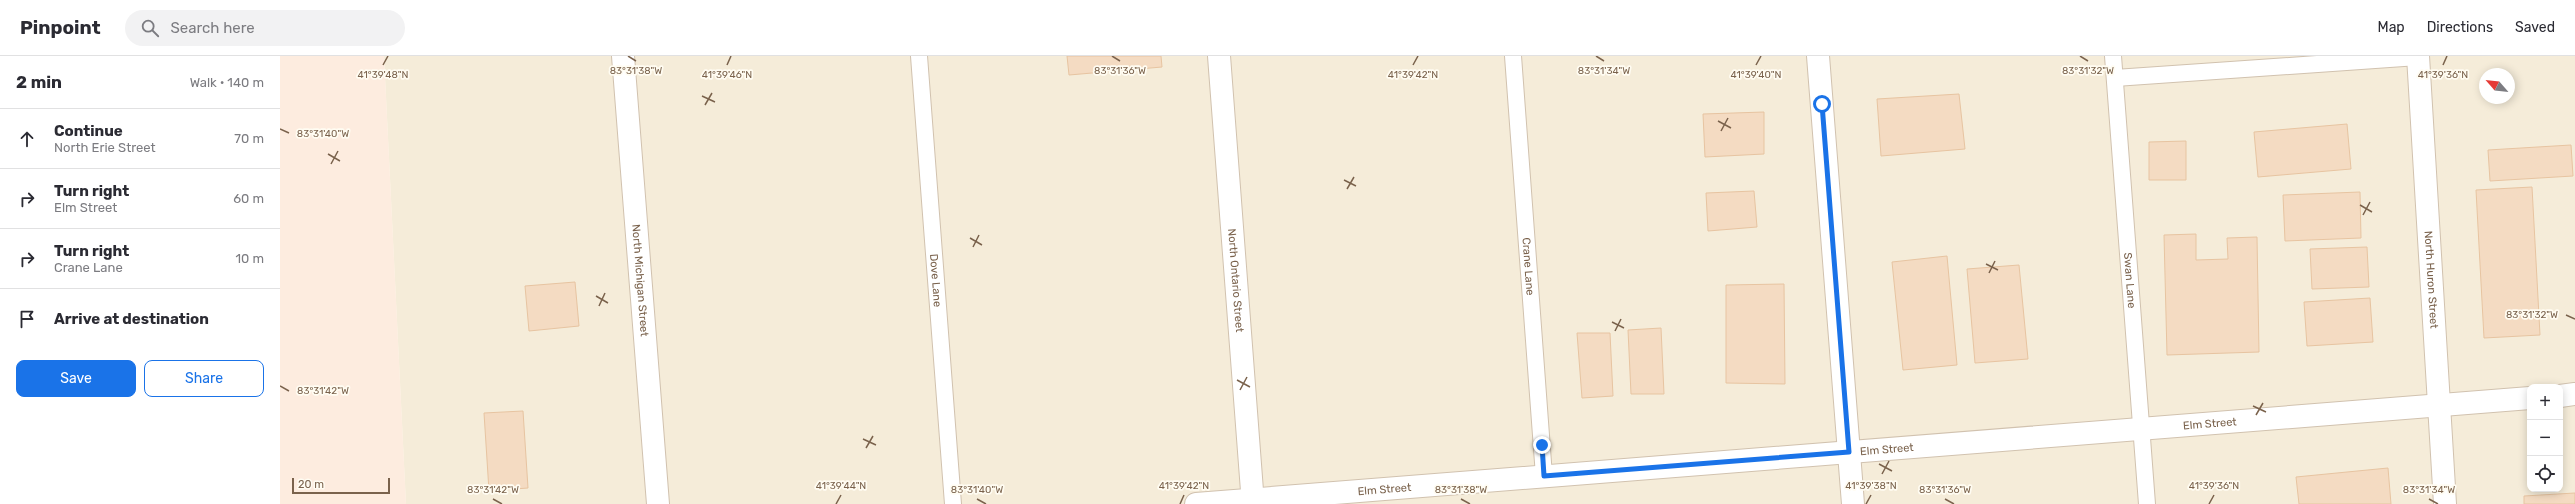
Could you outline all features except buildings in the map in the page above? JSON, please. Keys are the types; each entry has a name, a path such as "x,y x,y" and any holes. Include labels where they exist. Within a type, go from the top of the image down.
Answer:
{"street":[{"name":"North Michigan Street","path":"623,56 658,504"},
{"name":"North Ontario Street","path":"1219,56 1253,502"},
{"path":"1818,56 1853,504"},
{"name":"North Huron Street","path":"2418,56 2445,504"},
{"path":"2563,396 2575,394"},
{"name":"Elm Street","path":"1196,504 1253,502 1544,476 2527,398"}],"lane":[{"name":"Dove Lane","path":"919,56 953,504"},
{"name":"Crane Lane","path":"1513,56 1544,476"},
{"name":"Swan Lane","path":"2113,56 2147,504"},
{"path":"2115,78 2418,56"}],"shaded area":[{"path":"280,56 384,56 406,504 280,504"},
{"path":"384,56 2575,56 2575,504 406,504"}],"route":[{"path":"1542,445 1544,476 1849,452 1822,104"}]}
